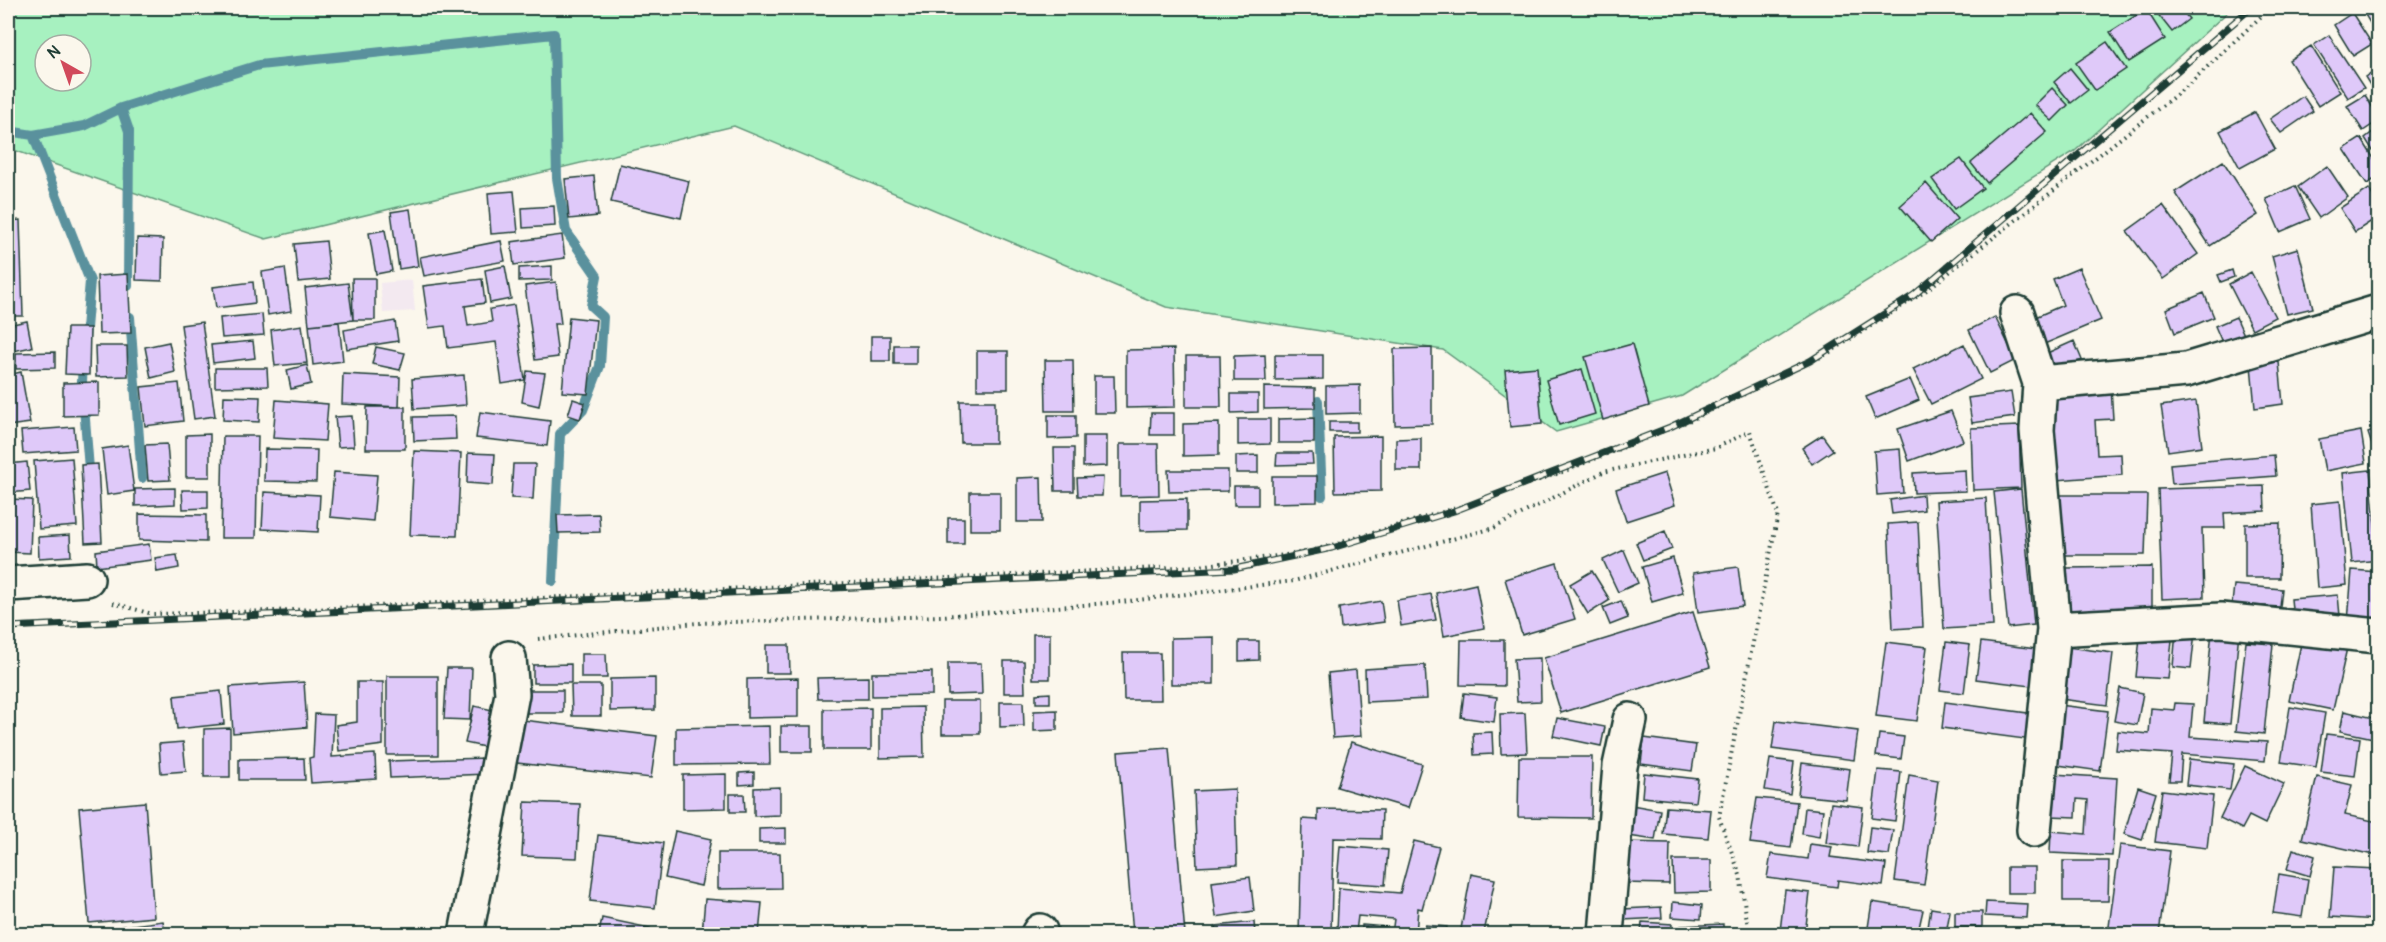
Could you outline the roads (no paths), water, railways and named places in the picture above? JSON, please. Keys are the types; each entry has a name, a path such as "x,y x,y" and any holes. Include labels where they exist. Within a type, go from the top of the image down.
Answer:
{"street":[{"path":"2040,383 2186,370 2379,312"},
{"path":"2017,313 2040,383 2037,430 2054,629 2034,830"},
{"path":"8,584 87,579"},
{"path":"2054,629 2221,620 2379,636"},
{"path":"466,934 521,649"},
{"path":"1606,934 1620,766 1630,720"}],"waterway":[{"path":"8,131 33,135 84,126 121,108 259,65 554,34 557,178 566,231 597,276 591,306 603,317 600,366 583,410 560,434 553,581"},
{"path":"121,108 129,131 128,286"},
{"path":"33,135 90,281 85,340"},
{"path":"130,317 142,478"},
{"path":"83,362 82,382 89,469"},
{"path":"1318,401 1322,496"}],"railway":[{"path":"8,627 1234,569 1332,548 1454,511 1670,427 1810,361 1914,295 2251,8"}]}
